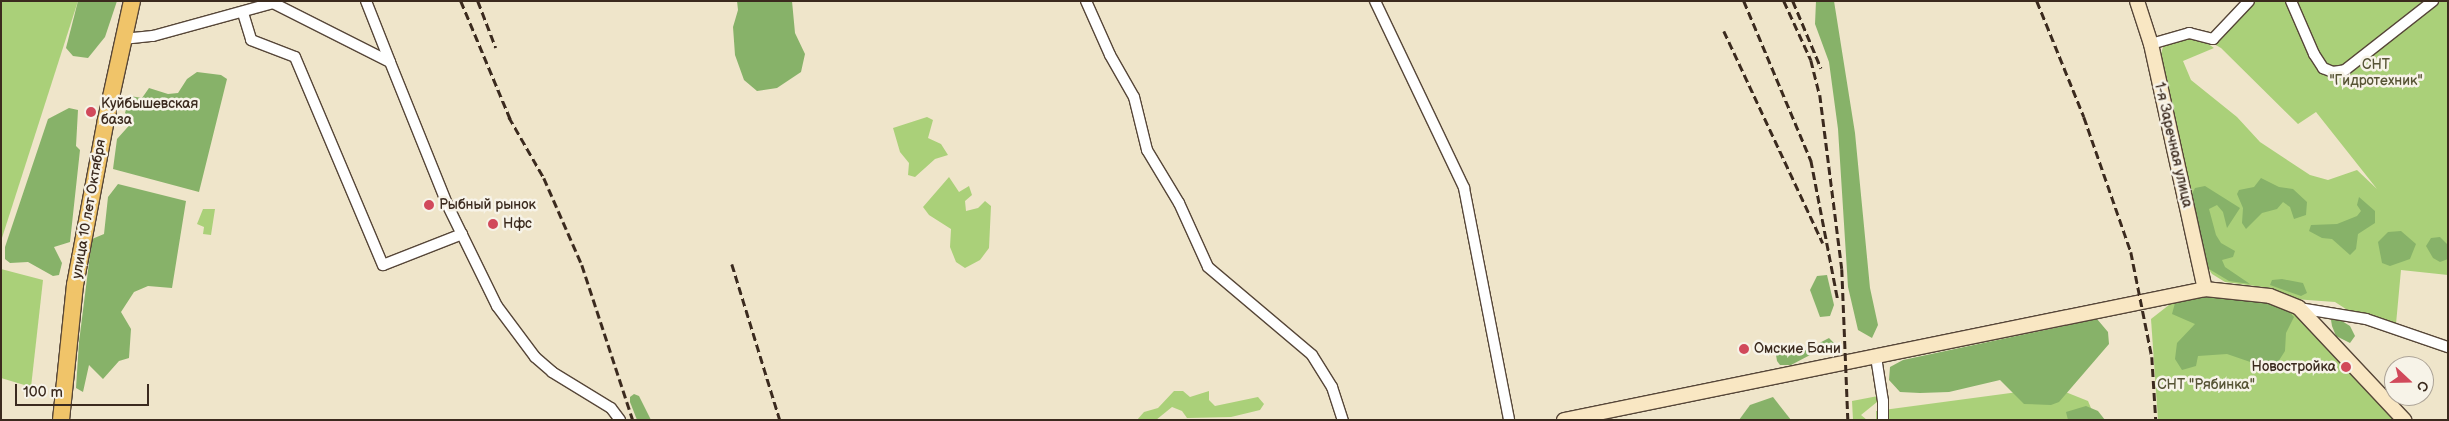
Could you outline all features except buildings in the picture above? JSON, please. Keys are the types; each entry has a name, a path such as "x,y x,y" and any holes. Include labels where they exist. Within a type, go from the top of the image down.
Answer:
{"main road":[{"name":"улица 10 лет Октября","path":"61,420 75,285 132,1"}],"street":[{"path":"366,1 462,234 497,306 517,336 552,372 604,403 620,420"},
{"path":"1086,1 1110,55 1134,97 1147,150 1180,203 1208,267 1312,356 1332,387 1343,420"},
{"path":"1376,1 1464,188 1509,420"},
{"name":"1-я Заречная улица","path":"2137,1 2151,44 2205,290"},
{"path":"2151,44 2189,33 2213,38 2249,1"},
{"path":"2290,1 2314,54 2328,72 2345,70 2432,1"},
{"path":"123,39 153,36 275,2 390,62"},
{"path":"243,12 250,40 295,57 383,265 462,234"},
{"path":"1564,420 2205,290 2270,296 2299,308 2366,319 2448,347"},
{"path":"2299,308 2404,420"},
{"path":"1876,357 1883,401 1883,420"}],"green space":[{"path":"1,1 78,1 1,241"},
{"path":"78,1 117,1 105,37 88,58 73,56 66,48"},
{"path":"737,1 792,1 795,33 805,54 801,72 777,88 757,91 744,80 735,55 733,27 738,10"},
{"path":"1816,1 1834,1 1855,133 1870,288 1878,325 1872,338 1858,330 1848,287 1838,129 1829,62 1815,24"},
{"name":"СНТ \"Гидротехник\"","path":"2242,1 2448,1 2448,275 2401,270 2396,324 2349,311 2335,302 2294,299 2270,288 2225,282 2212,274 2206,265 2160,57 2163,47 2183,39 2201,39 2214,48 2183,61 2191,80 2237,117 2260,142 2310,175 2328,180 2357,170 2377,189 2316,112 2298,124 2221,48 2205,39"},
{"path":"197,72 221,75 227,79 199,192 113,169 117,139 134,120 125,113 130,96 142,98 149,88 168,94 178,93 187,79"},
{"path":"69,108 78,110 76,146 80,150 70,242 54,247 62,263 59,275 53,276 28,262 10,263 5,259 5,247 48,119"},
{"path":"927,117 933,120 928,138 941,144 948,155 935,159 915,177 908,175 909,163 900,152 893,128"},
{"path":"949,177 959,192 969,186 972,195 965,201 966,211 978,208 985,201 991,206 989,248 980,260 965,268 956,262 950,247 951,229 929,215 923,207"},
{"path":"2261,178 2279,187 2293,189 2307,202 2306,215 2294,219 2290,207 2283,202 2277,209 2262,213 2246,229 2242,223 2243,208 2237,194 2239,190 2254,187"},
{"path":"118,184 186,201 172,288 148,286 134,292 121,312 131,329 129,358 119,361 103,379 89,365 83,392 76,388 79,342 92,239 104,234 108,197"},
{"path":"2205,186 2240,208 2227,228 2223,212 2217,205 2209,209 2216,235 2221,243 2235,251 2233,257 2222,260 2225,267 2250,284 2229,281 2209,269 2191,196 2195,188"},
{"path":"2359,197 2375,211 2375,223 2358,234 2356,249 2350,255 2332,239 2322,238 2309,231 2311,225 2337,224 2357,216 2361,211 2357,205"},
{"path":"203,209 215,209 211,235 203,234 204,227 197,224"},
{"path":"2401,231 2416,244 2410,259 2390,266 2382,263 2378,242 2388,232"},
{"path":"2440,237 2447,244 2448,259 2440,262 2433,258 2426,246 2431,238"},
{"path":"1,269 43,280 31,387 1,378"},
{"path":"1827,275 1834,305 1830,316 1820,317 1810,290 1817,276"},
{"path":"2282,279 2303,283 2307,293 2301,296 2270,285 2272,280"},
{"name":"СНТ \"Рябинка\"","path":"2218,293 2288,308 2397,420 2158,420 2151,319 2174,301"},
{"path":"2218,295 2271,302 2285,307 2294,317 2286,333 2285,351 2278,362 2262,366 2227,354 2198,356 2196,366 2182,370 2175,359 2177,343 2195,324 2172,314 2175,303"},
{"path":"2337,318 2350,326 2355,336 2350,343 2336,336 2331,320"},
{"path":"2097,319 2108,332 2109,344 2059,402 2051,405 2024,404 2000,380 1949,392 1920,393 1900,392 1889,380 1890,367 1903,360"},
{"path":"1829,338 1834,343 1832,350 1824,354 1812,354 1791,365 1780,365 1777,361 1776,355 1783,350 1798,354"},
{"path":"2033,390 2063,391 2088,401 2096,420 1876,420 1876,411"},
{"path":"1174,391 1183,391 1190,397 1209,391 1209,400 1215,406 1258,397 1264,404 1260,410 1231,417 1187,418 1182,411 1172,407 1156,420 1137,420 1144,412 1158,408"},
{"path":"634,394 639,396 651,420 637,420 630,402 630,397"},
{"path":"1878,396 1877,402 1861,415 1867,420 1853,420 1852,401"},
{"path":"1773,397 1791,420 1739,420 1750,405"},
{"path":"2086,406 2098,411 2105,420 2068,420 2066,412"}],"railway":[{"path":"461,1 512,123"},
{"path":"478,1 496,48"},
{"path":"1744,1 1811,160 1838,300"},
{"path":"1784,1 1811,60 1820,95 1842,269 1848,420"},
{"path":"1793,1 1821,68"},
{"path":"2037,1 2084,117 2131,252 2152,357 2156,420"},
{"path":"1724,31 1823,243"},
{"path":"509,117 544,178 582,265 633,420"},
{"path":"732,264 780,420"}],"place":[{"name":"Куйбышевская база","path":"91,112"},
{"name":"Рыбный рынок","path":"429,205"},
{"name":"Нфс","path":"493,224"},
{"name":"Омские Бани","path":"1744,349"},
{"name":"Новостройка","path":"2346,367"}]}
